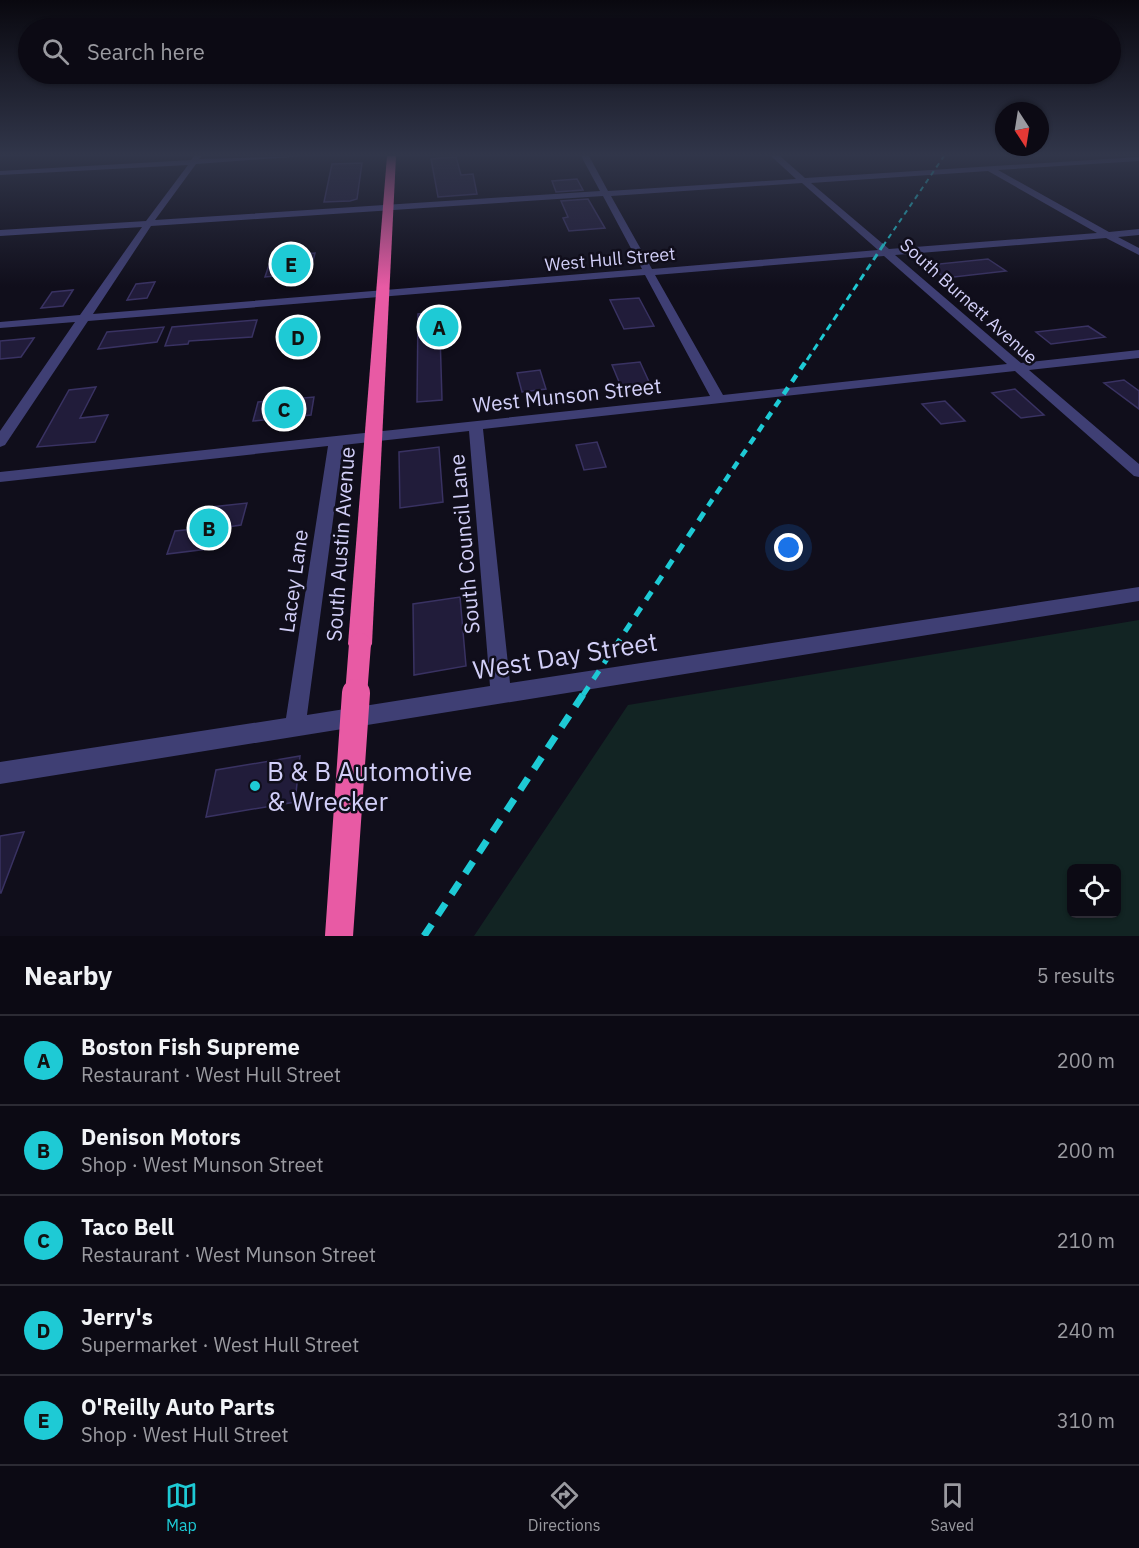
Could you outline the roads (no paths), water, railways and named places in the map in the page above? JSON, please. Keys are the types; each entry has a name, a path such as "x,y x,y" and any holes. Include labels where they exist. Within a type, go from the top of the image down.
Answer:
{"highway":[{"name":"South Austin Avenue","path":"339,936 390,200"}],"street":[{"path":"0,442 166,200"},
{"path":"0,234 524,200"},
{"path":"609,200 719,400"},
{"name":"South Burnett Avenue","path":"827,200 1139,472"},
{"path":"1045,200 1139,252"},
{"name":"West Hull Street","path":"0,325 1139,232"},
{"name":"West Munson Street","path":"0,477 1139,354"},
{"name":"South Council Lane","path":"476,426 501,694"},
{"name":"Lacey Lane","path":"295,727 336,441"},
{"name":"West Day Street","path":"0,773 1139,594"}],"railway":[{"path":"883,246 914,200"},
{"path":"807,360 884,244"},
{"path":"708,506 808,358"},
{"path":"583,695 709,505"},
{"path":"424,936 584,693"}],"place":[{"name":"O'Reilly Auto Parts","path":"291,264"},
{"name":"Boston Fish Supreme","path":"439,327"},
{"name":"Jerry's","path":"298,337"},
{"name":"Taco Bell","path":"284,409"},
{"name":"Denison Motors","path":"209,528"},
{"name":"B & B Automotive & Wrecker","path":"255,786"}]}
